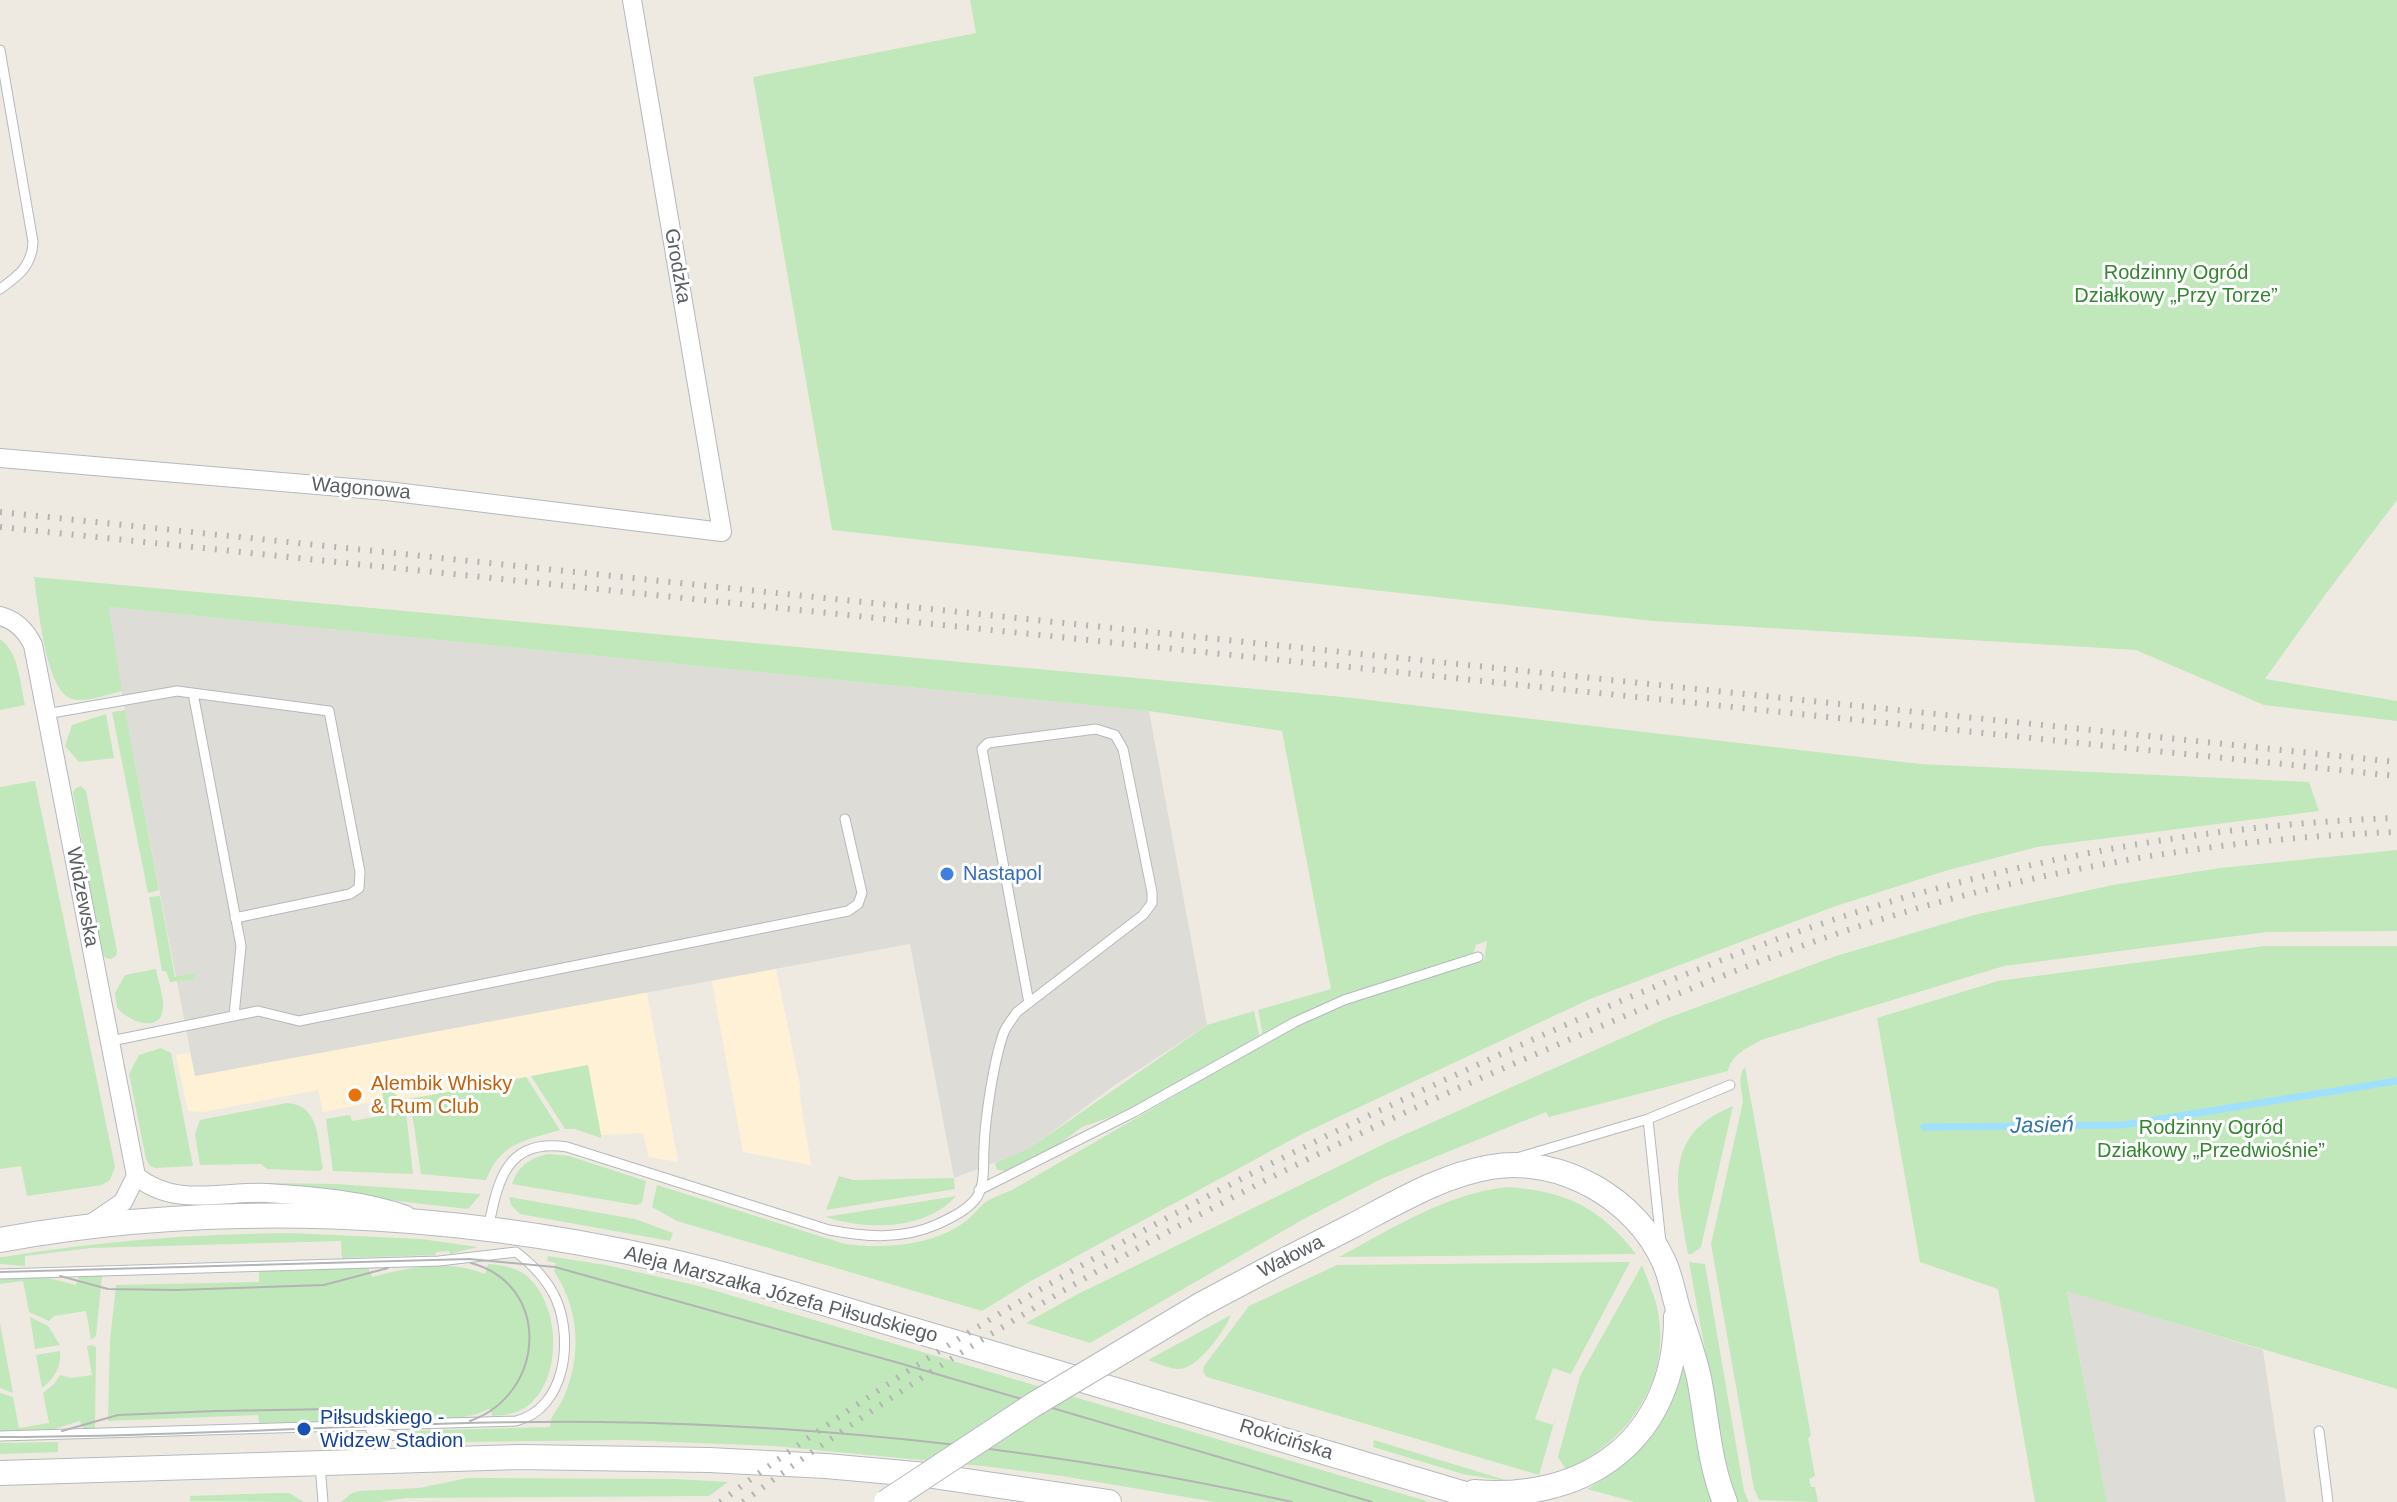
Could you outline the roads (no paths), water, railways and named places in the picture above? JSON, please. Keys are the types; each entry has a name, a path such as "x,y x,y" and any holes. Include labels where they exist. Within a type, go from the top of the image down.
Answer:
{"main road":[{"name":"Wałowa","path":"886,1502 1033,1405 1202,1304 1410,1196 1483,1169 1511,1165 1565,1174 1593,1186 1615,1200 1654,1243 1663,1260 1698,1375 1715,1471 1725,1502"},
{"name":"Aleja Marszałka Józefa Piłsudskiego","path":"0,1240 145,1221 237,1217 347,1217 488,1229 518,1243 614,1250 713,1272 1079,1379"},
{"path":"1452,1490 1487,1493 1540,1490 1579,1479 1616,1456 1645,1425 1664,1386 1674,1349 1676,1303"},
{"name":"Rokicińska","path":"1079,1379 1492,1502"},
{"path":"0,1473 478,1458 709,1460 926,1475 1109,1502"}],"street":[{"name":"Grodzka","path":"632,0 722,532"},
{"name":"Wagonowa","path":"0,458 387,491 722,532"},
{"name":"Widzewska","path":"8,620 27,633 33,645 136,1176"},
{"path":"82,1229 116,1209 136,1176 153,1188 172,1195 290,1195 382,1207 424,1222"}],"lane":[{"path":"0,50 33,242 27,266 0,289"},
{"path":"46,714 167,691 329,711 360,872 359,888 350,894 235,918"},
{"path":"193,693 241,954 234,1015"},
{"path":"488,1229 496,1189 510,1161 521,1153 549,1144 567,1147 829,1230 863,1237 897,1236 928,1228 954,1216 976,1199 985,1166 984,1148 1005,1028 1017,1012 1029,1003 1143,915 1152,903 1123,749 1115,735 1096,729 988,743 982,749 1029,1003"},
{"path":"111,1041 258,1011 299,1021 848,911 858,904 862,893 845,819"},
{"path":"979,1190 1134,1112 1295,1022 1344,1000 1478,957"},
{"path":"1483,1169 1648,1119 1730,1085"},
{"path":"1648,1119 1663,1260"},
{"path":"0,1274 439,1261 518,1243 549,1286 563,1327 562,1367 545,1404 528,1418 516,1421 0,1436"},
{"path":"343,1427 374,1430 478,1458"},
{"path":"2319,1431 2328,1502"},
{"path":"320,1464 323,1502"}],"waterway":[{"name":"Jasień","path":"1924,1127 2123,1125 2397,1081"}],"tram line":[{"path":"0,1272 469,1259 555,1267 899,1363 1372,1502"},
{"path":"470,1421 495,1407 514,1388 525,1365 529,1340 526,1316 516,1293 497,1275 471,1263"},
{"path":"60,1276 108,1289 176,1290 324,1285 388,1268"},
{"path":"62,1431 118,1415 216,1411 334,1409 391,1420"},
{"path":"0,1437 525,1422 687,1424 861,1435 1034,1455 1120,1468 1292,1502"}],"railway":[{"path":"0,512 2397,762"},
{"path":"0,527 2397,776"},
{"path":"720,1502 800,1444 966,1334 1137,1234 1402,1100 1668,982 1873,907 2054,860 2225,831 2397,818"},
{"path":"743,1502 920,1379 1104,1267 1199,1215 1392,1119 1689,989 1881,919 2026,880 2099,865 2248,843 2397,832"}],"place":[{"name":"Nastapol","path":"947,874"},
{"name":"Alembik Whisky & Rum Club","path":"355,1095"},
{"name":"Piłsudskiego - Widzew Stadion","path":"304,1429"}],"park label":[{"name":"Rodzinny Ogród Działkowy „Przy Torze”","path":"2176,284"},
{"name":"Rodzinny Ogród Działkowy „Przedwiośnie”","path":"2211,1140"}]}
